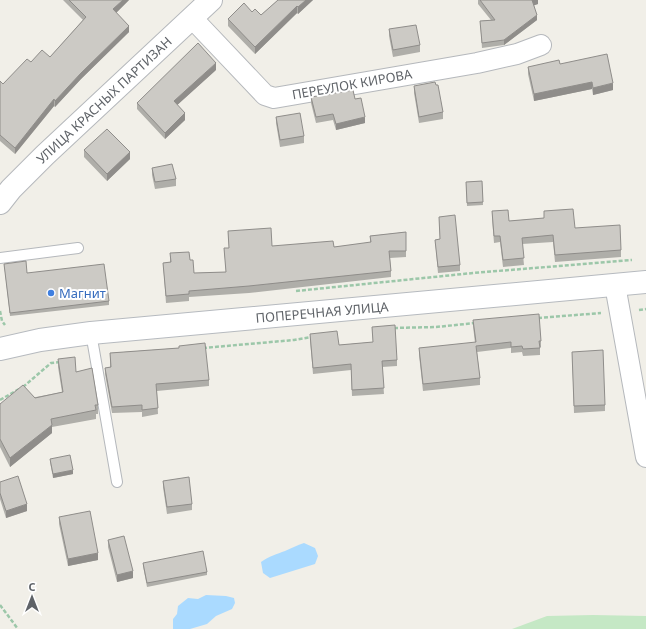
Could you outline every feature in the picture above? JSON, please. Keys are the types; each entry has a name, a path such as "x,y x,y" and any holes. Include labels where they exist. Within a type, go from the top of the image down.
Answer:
{"main road":[{"name":"УЛИЦА КРАСНЫХ ПАРТИЗАН","path":"0,203 11,189 45,155 211,0"},
{"name":"ПОПЕРЕЧНАЯ УЛИЦА","path":"0,349 40,340 91,333 646,282"}],"street":[{"name":"ПЕРЕУЛОК КИРОВА","path":"192,18 265,95 274,98 477,63 517,54 541,45"},
{"path":"615,285 646,457"}],"lane":[{"path":"0,258 78,248"},
{"path":"91,333 117,482"}],"path":[{"path":"537,318 646,310"},
{"path":"389,329 436,327 475,323"},
{"path":"196,348 314,337"},
{"path":"0,400 27,384 51,362 95,358"},
{"path":"0,605 18,629"}],"green space":[{"path":"547,616 646,616 646,629 512,629"}],"water":[{"path":"304,543 315,548 318,556 315,564 270,578 263,573 261,562"},
{"path":"206,595 234,598 235,603 232,609 216,616 207,624 190,629 173,629 173,619 177,614 178,606 188,598 198,599"}],"building":[{"path":"69,0 123,0 113,9 129,26 55,101 54,99 15,148 0,135 0,81 3,84 27,59 31,62 42,50 50,57 86,17"},
{"path":"278,0 306,0 298,7 297,6 255,47 228,19 244,3 252,12 255,9 261,15"},
{"path":"480,0 532,0 537,15 504,40 482,43 480,21 495,20"},
{"path":"416,25 420,45 393,50 389,29"},
{"path":"198,43 216,63 174,101 185,113 165,133 137,103"},
{"path":"607,54 613,83 593,88 592,82 534,94 528,67 559,60 560,64"},
{"path":"435,82 436,85 438,85 443,112 419,117 414,86"},
{"path":"353,90 355,99 361,98 365,117 336,124 333,114 316,117 311,97"},
{"path":"300,113 304,136 280,140 276,117"},
{"path":"107,129 130,152 107,174 84,150"},
{"path":"172,164 176,179 155,182 152,168"},
{"path":"482,181 483,202 467,203 466,182"},
{"path":"573,209 575,228 620,225 621,250 555,255 553,235 522,238 524,258 503,260 500,236 494,236 492,211 508,210 509,221 544,218 544,211"},
{"path":"455,215 460,265 438,267 435,240 440,239 439,217"},
{"path":"271,228 272,246 333,241 334,247 371,242 370,236 406,232 406,251 389,251 391,271 189,291 189,294 166,296 163,263 171,262 170,253 189,252 190,260 193,260 194,273 226,272 224,248 229,248 228,231"},
{"path":"26,261 27,273 104,264 109,301 10,313 4,264"},
{"path":"539,314 541,341 539,341 540,348 523,349 522,346 511,347 511,342 476,346 480,378 423,384 419,348 476,342 473,320"},
{"path":"395,325 397,360 382,361 384,388 352,390 351,364 313,368 310,334 337,331 339,345 373,342 372,327"},
{"path":"205,343 209,380 156,384 158,408 142,410 142,405 112,407 105,368 111,367 110,353 179,348 179,346"},
{"path":"603,350 605,405 574,406 572,352"},
{"path":"75,357 76,372 92,368 98,405 95,405 96,410 51,419 52,425 10,458 0,439 0,404 23,385 35,398 63,392 58,359"},
{"path":"70,455 73,470 53,474 50,459"},
{"path":"18,476 27,504 6,511 0,493 0,482"},
{"path":"189,477 192,504 167,507 163,481"},
{"path":"90,511 98,553 68,559 59,517"},
{"path":"124,536 133,571 117,575 108,540"},
{"path":"203,551 207,572 147,583 143,563"}],"place":[{"name":"Магнит","path":"51,293"}]}
